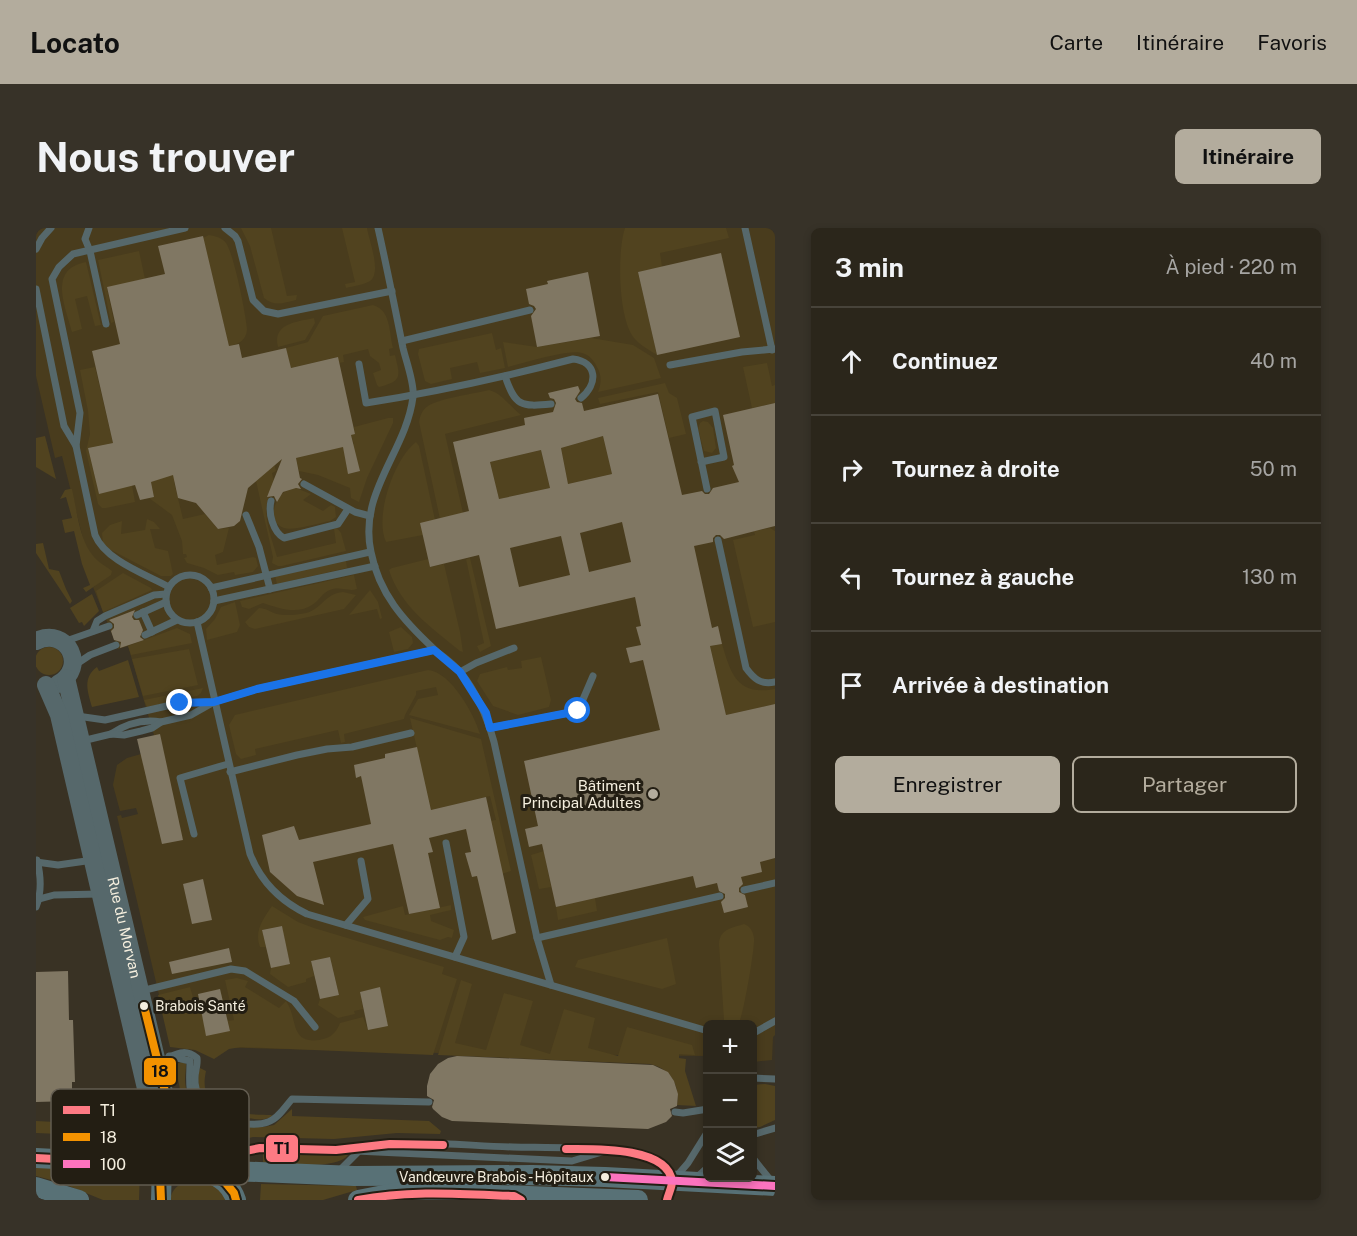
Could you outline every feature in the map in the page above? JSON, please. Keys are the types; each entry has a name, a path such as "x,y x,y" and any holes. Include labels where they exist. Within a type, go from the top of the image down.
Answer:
{"main road":[{"path":"36,1158 51,1159"},
{"path":"249,1172 335,1175 605,1177 677,1191 775,1186"},
{"path":"161,1185 161,1200"},
{"path":"227,1185 236,1200"},
{"path":"36,1187 79,1200"},
{"path":"358,1200 394,1193 415,1192 518,1198 638,1200"}],"street":[{"name":"Rue du Morvan","path":"45,636 70,648 73,657 70,672 82,741 140,991 163,1058 168,1089"},
{"path":"41,683 60,683 70,672"},
{"name":"Rue du Morvan","path":"41,683 59,715 146,1089"}],"lane":[{"path":"36,249 51,228"},
{"path":"89,228 85,239 90,251 106,324"},
{"path":"177,620 148,634 140,613 167,595 177,578 189,575 202,578 211,588 214,601 209,614 190,624 177,620 171,615 167,595 107,553 98,543 87,504 76,446 80,413 52,279 62,263 73,254 185,228"},
{"path":"225,228 238,241 253,300 264,311 278,314 392,291"},
{"path":"378,228 414,395 404,428 377,485 370,516 370,552 383,590 401,617 460,672 486,713 537,938 552,985"},
{"path":"670,365 742,352 774,350 745,228"},
{"path":"36,289 64,426 76,446"},
{"path":"402,341 530,310"},
{"path":"359,364 366,403 414,395 578,359 590,367 593,374 591,387 581,398"},
{"path":"505,376 512,394 520,403 527,406 551,404"},
{"path":"701,462 724,457 715,411 692,417 701,462 707,489"},
{"path":"304,484 348,509 370,516"},
{"path":"271,501 270,510 276,531 284,538 338,524 348,509"},
{"path":"246,515 259,547 270,589"},
{"path":"718,540 746,668 756,680 763,683 775,682"},
{"path":"211,588 370,552"},
{"path":"214,601 375,566"},
{"path":"93,631 97,621 105,616 154,595 167,595"},
{"path":"197,622 250,854 267,885 294,908 346,926 703,1030"},
{"path":"45,636 93,631 109,626"},
{"path":"70,672 90,655 116,645"},
{"path":"460,672 514,648"},
{"path":"82,741 152,728 161,722 191,715 214,702 257,689 434,650"},
{"path":"490,728 578,711 593,676"},
{"path":"77,716 105,720 180,703 214,702"},
{"path":"230,772 297,755 352,747 411,733"},
{"path":"194,834 180,778 228,764"},
{"path":"446,843 464,937 455,957"},
{"path":"36,907 38,899 37,861 57,865 94,860"},
{"path":"346,926 368,899 361,861"},
{"path":"744,890 775,883"},
{"path":"38,899 58,894 102,894"},
{"path":"537,938 720,896"},
{"path":"140,991 231,969 245,971 294,1001 315,1027"},
{"path":"757,1032 775,1021"},
{"path":"163,1058 180,1052 186,1052 197,1058 195,1078 197,1089"},
{"path":"757,1078 775,1079"},
{"path":"249,1123 265,1124 275,1119 292,1099 429,1102"},
{"path":"675,1112 703,1110"},
{"path":"757,1134 775,1128"},
{"path":"677,1191 688,1163 703,1139"},
{"path":"335,1175 361,1149 390,1144 607,1151 639,1153 657,1160 666,1169 677,1191"},
{"path":"249,1150 260,1148 361,1149 572,1161 607,1151"},
{"path":"757,1162 775,1186"},
{"path":"677,1191 703,1171"}],"shaded area":[{"path":"36,228 775,228 775,1035 772,1060 757,1062 757,1020 703,1020 703,1056 439,1053 171,1046 117,816 121,815 122,818 138,814 136,808 120,811 113,785 117,765 127,758 141,754 154,735 128,646 118,649 93,587 95,586 62,456 55,458 36,376"},
{"path":"241,228 271,228 287,296 297,295 296,300 275,303 264,298 250,246"},
{"path":"342,228 367,228 375,264 375,271 370,281 346,288 345,284 355,282"},
{"path":"625,228 726,228 729,238 660,253 662,267 638,272 657,355 634,338 625,316 620,268"},
{"path":"209,235 223,240 229,249 244,312 247,330 245,337 229,346 203,238"},
{"path":"139,251 145,279 107,288 114,322 111,323 98,260"},
{"path":"86,262 101,325 95,326 87,296 75,299 82,329 72,332 63,300 63,280 74,266"},
{"path":"373,305 383,312 388,322 393,348 389,349 390,356 395,355 398,368 396,380 379,387 377,385 373,373 381,370 379,363 370,356 368,349 343,355 344,362 339,363 337,357 291,368 286,348 308,342 323,316"},
{"path":"314,318 315,323 305,340 278,347 277,339 282,328"},
{"path":"492,333 496,350 501,348 505,368 480,373 477,362 450,368 452,379 431,384 425,381 418,354 419,349"},
{"path":"591,338 633,345 654,358 661,378 598,392 601,380 599,372 594,361 585,354 576,352 557,355 508,367 503,342 537,347"},
{"path":"767,363 772,386 775,385 775,403 752,408 743,367"},
{"path":"95,367 113,443 88,448 99,493 132,485 135,502 106,508 98,504 86,451 90,434 80,370"},
{"path":"665,383 669,393 677,398 686,434 669,438 658,392 600,404 598,398"},
{"path":"489,390 502,397 521,415 445,434 463,513 440,519 419,422 421,415 433,403"},
{"path":"393,418 393,423 367,478 359,502 351,498 350,488 318,475 299,471 296,458 354,444 351,435 355,433 354,427"},
{"path":"703,421 708,422 713,428 716,448 712,453 704,451 698,429"},
{"path":"45,436 56,479 36,467 36,438"},
{"path":"603,436 612,474 568,484 561,448"},
{"path":"416,442 419,446 435,520 423,535 386,542 383,518 388,489 400,461"},
{"path":"541,450 550,488 499,499 490,462"},
{"path":"259,460 274,463 276,471 272,473 275,486 270,494 266,512 277,557 336,543 334,529 337,528 341,533 346,551 282,566 272,563 273,557 256,481 263,475"},
{"path":"200,461 174,482 183,519 205,514 218,529 229,528 223,552 215,555 217,565 253,557 256,558 258,566 253,572 218,575 187,563 172,515 149,498 154,497 151,482"},
{"path":"296,488 311,494 303,500 323,511 331,505 335,507 336,517 330,521 300,528 288,529 279,525 274,517 277,502 283,493"},
{"path":"72,489 85,542 96,559 112,571 111,575 86,592 83,588 90,585 74,531 65,533 62,520 72,518 66,497 60,499 65,490"},
{"path":"147,519 154,522 160,529 150,529 155,548 168,551 173,574 171,576 161,576 109,549 103,543 102,533 110,525 122,521 121,534 145,530"},
{"path":"770,528 775,531 775,622 753,627 733,540 755,535 754,531"},
{"path":"43,543 49,569 59,571 72,601 70,604 36,553 36,544"},
{"path":"470,558 491,646 480,652 477,646 484,643 466,559"},
{"path":"428,559 431,567 444,564 463,652 418,615 401,595 389,570"},
{"path":"346,560 347,568 277,584 275,576"},
{"path":"123,573 152,590 103,612 96,591"},
{"path":"354,575 357,589 330,590 312,605 300,610 288,610 263,603 249,609 242,607 240,601"},
{"path":"370,590 378,602 382,618 380,619 377,609 349,615"},
{"path":"343,592 356,595 344,609 255,629 249,627 245,622 259,608 280,615 302,614 316,608 327,598"},
{"path":"92,594 99,611 84,626 82,622 79,623 70,608"},
{"path":"235,602 240,625 237,632 207,640 206,629 215,619 221,607"},
{"path":"401,627 412,637 413,643 408,649 394,652 389,632"},
{"path":"177,628 190,634 192,643 131,655 128,646"},
{"path":"722,644 729,665 738,680 744,686 752,689 775,689 775,704 726,715 710,646"},
{"path":"49,647 59,651 63,661 59,671 49,675 39,671 35,661 39,651"},
{"path":"189,649 198,685 143,696 132,659"},
{"path":"541,657 551,700 549,707 518,715 493,706 477,681 480,674 507,667 508,670 522,668 521,661"},
{"path":"128,660 139,697 92,707 87,685 92,671 97,667 99,671"},
{"path":"428,670 445,678 453,686 467,705 480,734 409,715 418,699 438,695 436,687 416,691 404,719 344,734 345,742 341,743 338,730 255,749 256,755 241,759 236,754 229,725 235,715"},
{"path":"203,688 197,696 147,707 144,700"},
{"path":"410,718 481,739 511,871 502,874 490,821 496,820 490,796 431,810"},
{"path":"544,851 551,887 539,889 531,855"},
{"path":"595,898 597,911 558,920 556,907"},
{"path":"451,905 451,910 430,915 431,921 454,930 452,938 440,940 365,920 363,917 403,906 405,915"},
{"path":"272,906 298,922 314,928 444,967 442,974 457,979 433,1055 241,1047 229,1049 214,1059 195,1050 170,1047 158,995 190,987 197,1011 229,1021 234,1020 225,980 237,978 248,981 245,987 279,1008 286,1001 296,1028 303,1038 319,1040 327,1038 335,1032 340,1023 363,1017 368,1030 379,988 360,992 363,1009 354,1011 355,1014 338,1018 318,1005 320,999 339,995 330,957 311,961 314,976 306,979 306,982 288,987 270,974 271,968 290,963 281,926 262,930 266,947 260,947 258,941 263,920"},
{"path":"744,924 752,931 754,938 751,968 740,1020 724,1020 719,944 724,932"},
{"path":"667,938 676,984 662,989 575,967 578,960"},
{"path":"461,980 472,984 455,1043 486,1050 504,993 533,1001 520,1045 550,1054 564,1009 595,1018 588,1048 618,1056 627,1027 692,1045 695,1055 679,1054 679,1058 686,1059 685,1071 696,1106 677,1105 677,1091 669,1074 650,1064 438,1055"},
{"path":"182,1062 186,1064 187,1089 180,1089 175,1064"},
{"path":"200,1068 206,1071 206,1089 200,1089 198,1074"},
{"path":"757,1085 775,1086 775,1120 757,1127"},
{"path":"292,1109 292,1116 429,1121 441,1131 440,1134 397,1133 334,1139 249,1138 249,1126 274,1125"},
{"path":"249,1114 272,1115 262,1119 249,1119"},
{"path":"36,1121 51,1122 51,1134 36,1133"},
{"path":"263,1152 348,1155 342,1160 321,1165 263,1162"},
{"path":"36,1167 51,1168 51,1180 36,1176"},
{"path":"261,1184 356,1186 357,1190 323,1200 260,1200"},
{"path":"66,1185 140,1185 139,1200 103,1200"},
{"path":"215,1185 229,1200 170,1200 174,1189 178,1186"}],"building":[{"path":"203,236 229,346 239,344 242,358 286,348 291,368 338,357 355,434 351,435 360,471 348,474 343,447 296,458 302,479 298,484 301,489 296,488 283,492 277,502 274,496 267,497 282,459 248,488 240,521 234,526 218,529 196,503 178,498 173,475 151,482 154,497 140,500 135,485 99,494 88,448 113,443 92,351 120,344 107,287 165,274 158,246"},
{"path":"721,253 740,337 657,355 638,272"},
{"path":"588,272 600,336 537,347 531,316 536,309 529,304 526,289 548,284 547,281"},
{"path":"578,386 580,391 575,399 582,403 584,411 658,394 682,495 702,491 709,494 713,488 739,482 732,466 734,465 723,415 775,403 775,526 724,539 716,535 713,542 694,546 712,628 718,626 722,644 710,646 726,715 775,704 775,858 760,862 762,872 741,877 743,884 739,892 745,895 748,907 724,913 721,902 725,894 719,891 717,883 696,888 693,876 556,907 542,844 529,847 525,829 538,826 524,761 660,730 643,660 630,663 626,648 641,645 636,627 641,626 635,597 496,629 479,555 430,567 420,523 469,511 453,442 525,425 524,418 553,412 556,403 548,393","holes":["603,436 612,474 568,484 561,448","541,450 550,488 499,499 490,462","622,522 631,562 589,572 580,533","561,536 570,575 519,587 510,548"]},
{"path":"135,610 132,617 134,620 139,620 143,630 140,637 144,640 120,648 121,642 114,640 111,631 114,624 109,620"},
{"path":"160,734 183,840 162,844 137,739"},
{"path":"417,747 431,810 486,797 516,933 492,940 477,876 472,877 465,853 471,852 466,829 429,838 433,852 428,853 440,908 409,914 393,844 313,862 324,905 297,896 270,872 262,835 294,826 299,840 371,824 361,776 356,778 354,765 385,758 385,754"},
{"path":"203,879 212,920 192,924 183,884"},
{"path":"282,926 290,964 271,968 262,930"},
{"path":"229,948 232,962 172,974 169,962"},
{"path":"330,957 339,995 320,999 311,961"},
{"path":"68,971 69,1020 73,1020 75,1082 72,1082 72,1089 51,1089 51,1102 36,1102 36,972"},
{"path":"380,987 388,1026 368,1030 360,992"},
{"path":"220,989 230,1031 206,1036 198,994"},
{"path":"457,1056 653,1065 668,1072 674,1081 678,1094 677,1106 670,1109 672,1116 666,1122 648,1129 452,1121 442,1117 433,1109 434,1100 427,1096 427,1086 430,1074 438,1064"}],"transit line":[{"name":"18","path":"144,1006 164,1089"},
{"name":"T1","path":"249,1150 260,1148 336,1150 390,1144 443,1145"},
{"name":"T1","path":"566,1149 627,1152 658,1162 668,1170 672,1182 667,1200"},
{"name":"T1","path":"36,1158 51,1159"},
{"name":"100","path":"605,1177 775,1186"},
{"name":"18","path":"160,1185 161,1200"},
{"name":"18","path":"227,1185 236,1200"},
{"name":"T1","path":"358,1200 397,1195 436,1194 514,1196 521,1200"}],"place":[{"name":"Bâtiment Principal Adultes","path":"653,794"},
{"name":"Brabois Santé","path":"144,1006"},
{"name":"Vandœuvre Brabois - Hôpitaux","path":"605,1177"}],"route":[{"path":"180,703 214,702 257,689 434,650 460,672 486,713 490,728 578,711"}]}
